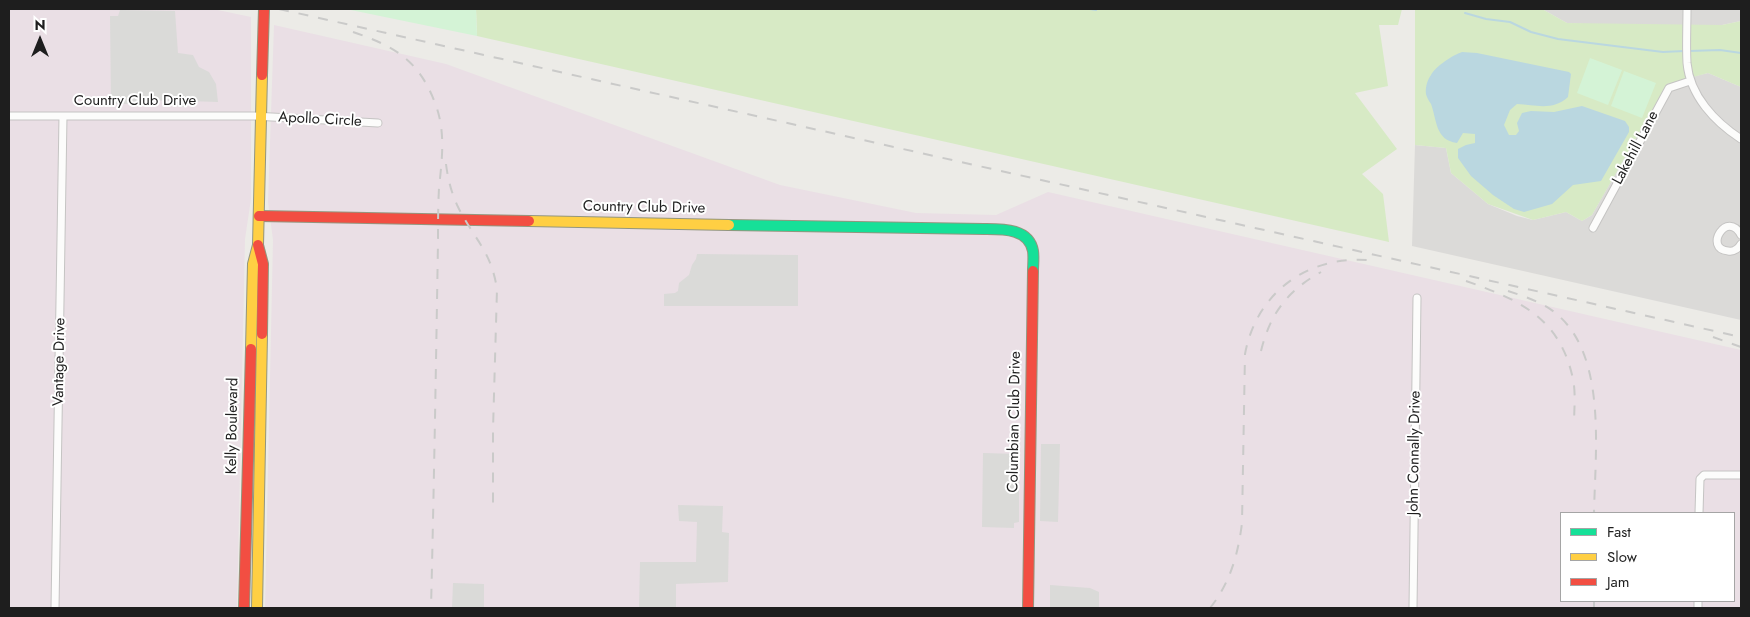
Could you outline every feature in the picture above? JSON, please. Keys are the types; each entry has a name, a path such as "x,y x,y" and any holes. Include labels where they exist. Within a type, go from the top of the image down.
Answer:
{"street":[{"name":"Kelly Boulevard","path":"244,608 250,337 253,264 258,245 264,9"},
{"path":"1687,9 1687,64 1690,81 1708,111 1741,139"},
{"name":"Lakehill Lane","path":"1593,228 1669,88 1690,81"},
{"name":"Country Club Drive","path":"9,116 262,117"},
{"name":"Vantage Drive","path":"55,608 63,116"},
{"name":"Apollo Circle","path":"262,117 378,123"},
{"name":"Country Club Drive","path":"259,216 1004,230 1026,237"},
{"path":"1740,231 1732,227 1725,228 1719,232 1717,239 1718,246 1724,251 1731,252 1738,249 1741,244"},
{"name":"Columbian Club Drive","path":"1026,237 1033,252 1028,608"},
{"name":"Kelly Boulevard","path":"257,608 264,264 258,245"},
{"name":"John Connally Drive","path":"1413,608 1417,298"},
{"path":"250,337 262,337"},
{"path":"1699,512 1700,479 1704,475 1741,475"},
{"path":"247,500 260,500"}],"shaded area":[{"path":"9,9 213,9 251,17 251,199 245,239 237,608 9,608"},
{"path":"1542,9 1741,9 1741,21 1722,25 1619,26 1567,23"},
{"path":"120,10 175,11 178,53 193,55 199,67 209,72 216,84 218,102 188,101 187,107 178,107 177,101 140,100 139,104 111,104 110,16 118,16"},
{"path":"274,25 446,64 780,185 916,213 996,215 1048,192 1741,350 1741,608 265,608 273,240 268,202"},
{"path":"1708,73 1741,87 1741,320 1412,246 1415,145 1446,148 1451,173 1488,204 1517,216 1533,220 1566,212 1582,221 1592,215 1667,83"},
{"path":"697,254 798,255 798,306 664,306 664,294 678,291 679,283 689,275"},
{"path":"1041,444 1060,444 1058,522 1040,521"},
{"path":"983,453 1019,454 1019,522 1014,523 1014,528 982,527"},
{"path":"678,505 723,506 722,532 729,533 728,582 676,584 676,608 639,608 640,562 696,562 697,522 679,521"},
{"path":"453,583 484,584 484,608 452,608"},
{"path":"1050,585 1090,588 1099,592 1099,608 1050,608"}],"green space":[{"path":"346,9 476,9 477,36"},
{"path":"476,9 1402,9 1398,25 1379,25 1388,86 1355,93 1397,149 1362,174 1383,194 1389,242 477,36"},
{"path":"1415,9 1542,9 1567,23 1722,25 1741,21 1741,87 1708,73 1667,84 1592,215 1582,221 1566,212 1533,220 1488,204 1451,173 1446,148 1415,145"},
{"path":"1590,58 1622,70 1608,105 1577,93"},
{"path":"1624,71 1656,83 1642,118 1611,106"}],"water":[{"path":"1462,52 1477,53 1569,72 1571,74 1568,97 1562,101 1550,106 1517,104 1510,110 1504,125 1509,135 1516,135 1519,131 1517,123 1522,113 1531,111 1554,112 1582,106 1625,121 1629,127 1629,132 1601,181 1573,185 1552,204 1524,212 1514,209 1493,195 1471,176 1458,158 1458,149 1475,143 1475,134 1463,133 1457,143 1444,138 1438,128 1426,92 1428,80 1433,72 1445,61"}],"waterway":[{"path":"1090,9 1096,10"},
{"path":"1465,13 1486,19 1510,22 1531,32 1558,39 1663,52 1684,51"},
{"path":"1689,51 1720,50 1741,53"}],"railway":[{"path":"279,9 1741,337"},
{"path":"353,32 393,49 413,65 429,88 441,124 431,608"},
{"path":"446,164 454,198 465,220 487,255 497,289 493,509"},
{"path":"1210,608 1228,579 1240,535 1242,523 1245,354 1251,333 1260,313 1272,297 1287,283 1304,272 1345,260 1367,260"},
{"path":"1261,351 1269,326 1282,305 1299,287 1321,272"},
{"path":"1466,281 1520,304 1548,326 1567,358 1573,379 1575,396 1574,425"},
{"path":"1508,291 1528,298 1554,311 1574,334 1585,357 1595,409 1596,464 1594,512"},
{"path":"1713,337 1741,347"},
{"path":"1594,602 1594,608"}],"traffic: fast":[{"path":"729,225 991,229 1014,231 1026,238 1030,243 1033,251 1033,271"}],"traffic: slow":[{"path":"251,349 253,264 258,245 262,75"},
{"path":"529,221 729,225"},
{"path":"257,608 262,334"}],"traffic: jam":[{"path":"262,75 264,9"},
{"path":"259,216 529,221"},
{"path":"258,245 263,264 262,334"},
{"path":"1028,608 1033,271"},
{"path":"244,608 251,349"}]}
